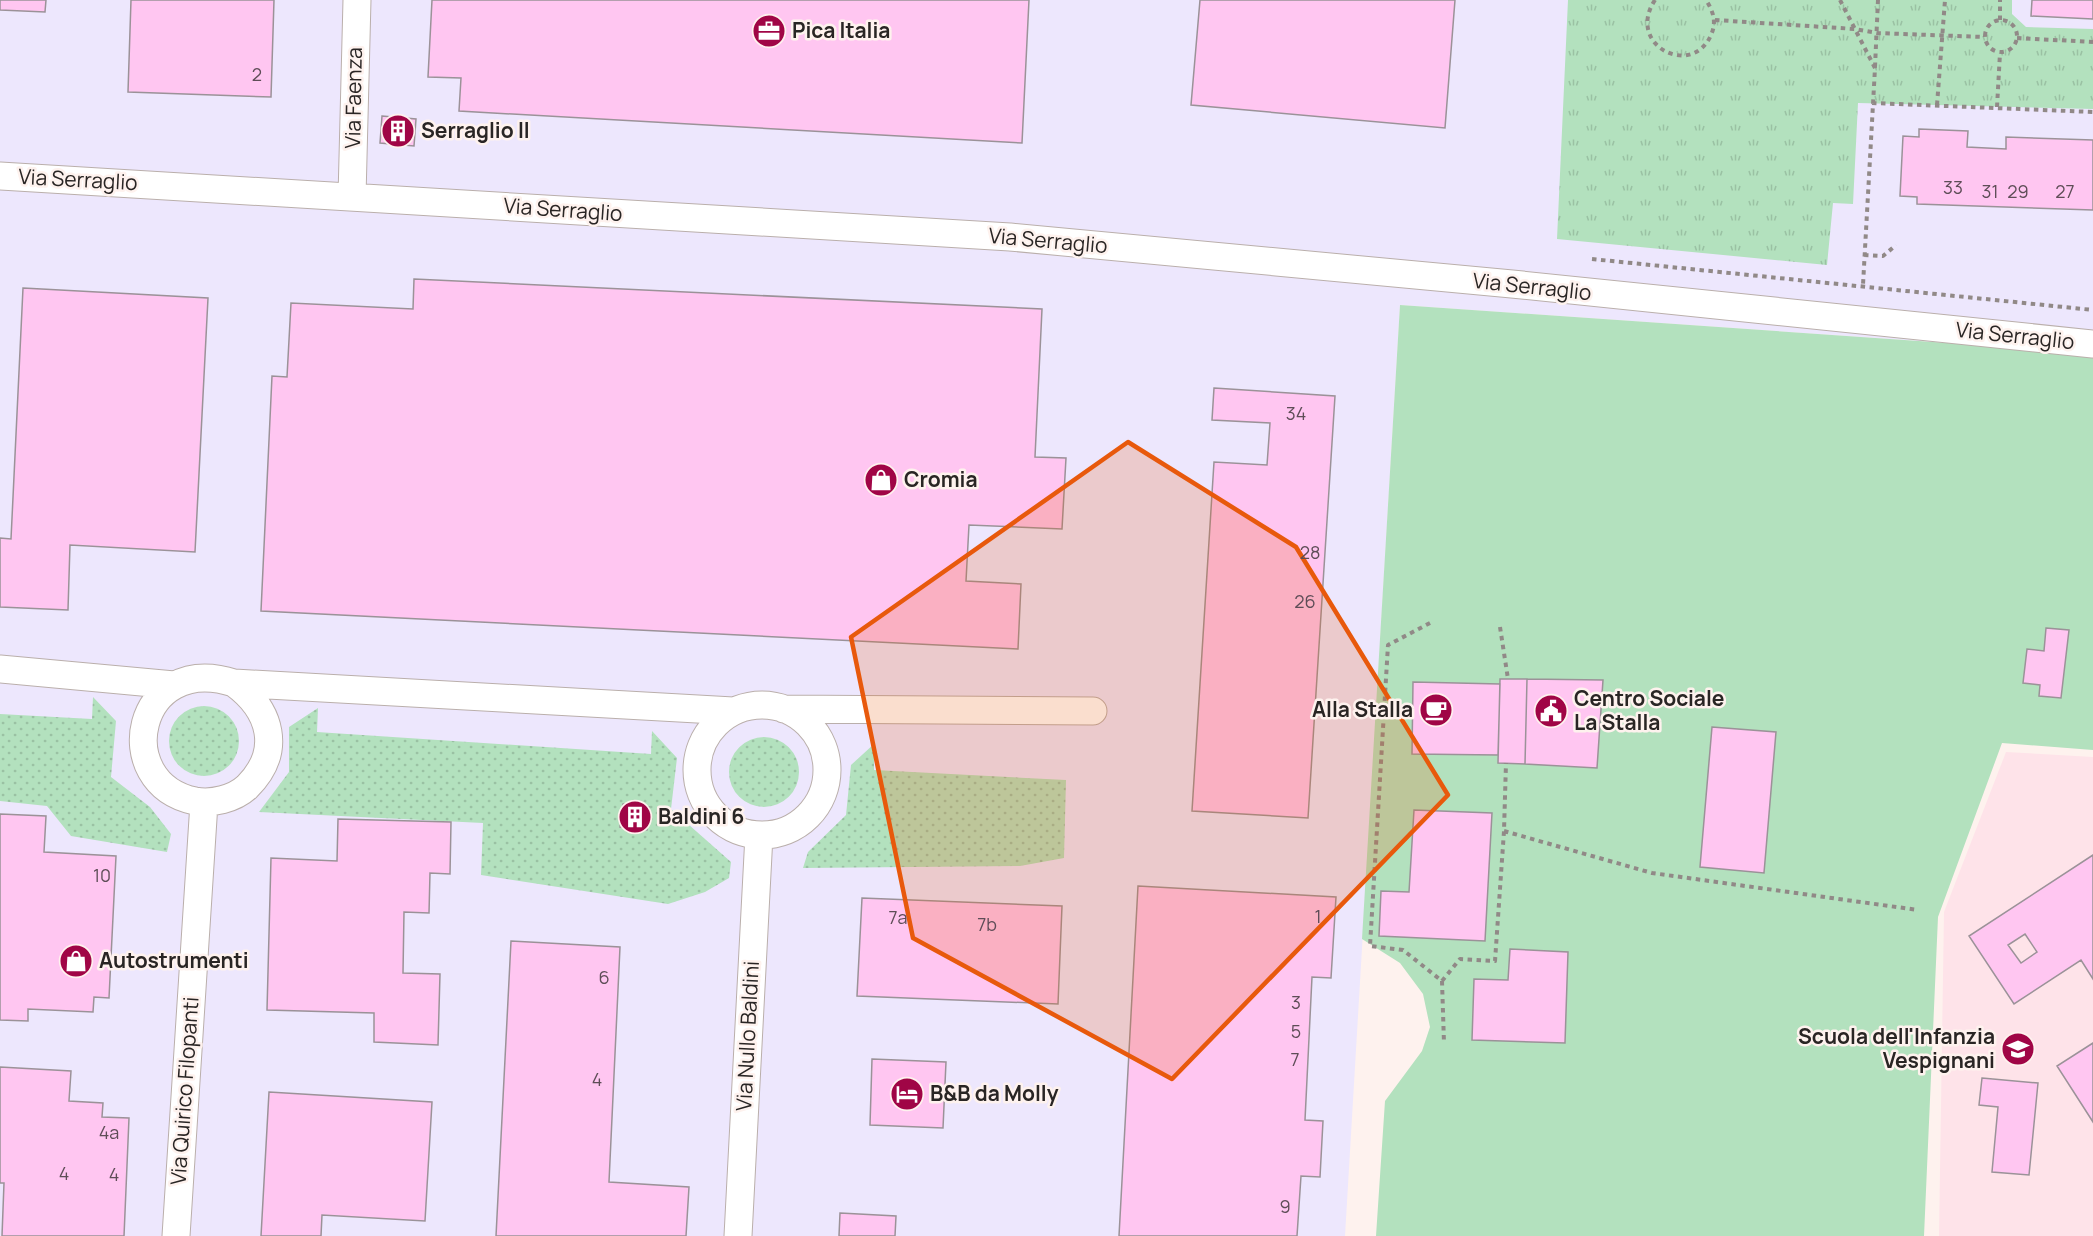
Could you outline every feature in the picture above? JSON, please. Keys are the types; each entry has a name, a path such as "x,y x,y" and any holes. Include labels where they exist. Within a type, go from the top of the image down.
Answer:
{"street":[{"name":"Via Faenza","path":"352,196 357,0"},
{"name":"Via Serraglio","path":"0,176 1010,237 1512,284 2093,344"},
{"path":"0,669 174,684"},
{"path":"214,676 234,683 251,695 263,713 269,733 267,755 259,774 244,790 225,800 204,803 184,799 166,789 153,774 144,755 143,735 148,715 158,698 174,684 193,677 214,676"},
{"path":"234,683 733,711"},
{"path":"784,709 802,719 816,734 825,753 827,773 823,793 813,811 798,825 779,833 759,835 738,831 719,820 706,803 698,783 697,761 703,741 716,723 733,711 750,706 768,705 784,709 1093,711"},
{"name":"Via Quirico Filopanti","path":"176,1236 204,803"},
{"name":"Via Nullo Baldini","path":"738,1236 759,835"}],"path":[{"path":"1655,0 1646,20 1648,31 1660,49 1681,56 1701,49 1709,40 1715,20 1706,0"},
{"path":"1840,0 1875,68"},
{"path":"1863,285 1878,0"},
{"path":"1936,105 1944,36 1945,0"},
{"path":"2000,20 2001,0"},
{"path":"1715,20 1855,29 1877,33 1984,37"},
{"path":"2000,20 2013,25 2017,38 2013,47 2000,53 1991,50 1984,37 1987,27 2000,20"},
{"path":"2017,38 2093,42"},
{"path":"1997,107 2000,53"},
{"path":"1872,103 2093,112"},
{"path":"1864,255 1883,256 1896,245"},
{"path":"1580,258 2093,310"},
{"path":"1430,623 1388,645 1370,946 1403,950 1442,981"},
{"path":"1500,627 1508,679"},
{"path":"1443,1043 1442,981 1460,959 1495,961 1506,764"},
{"path":"1504,831 1652,873 1918,910"}],"highlighted area":[{"path":"1128,442 1296,547 1448,795 1172,1079 913,938 851,637"}],"shaded area":[{"path":"0,0 2093,0 2093,353 1400,305 1345,1236 0,1236"},
{"name":"Scuola dell'Infanzia Vespignani","path":"2006,752 2093,757 2093,1236 1939,1236 1944,912"}],"green space":[{"path":"1568,0 2012,0 2012,14 2026,27 2093,29 2093,109 1858,103 1853,204 1833,203 1827,265 1557,239"},
{"path":"1400,305 2093,353 2093,750 2002,743 1938,917 1924,1236 1376,1236 1385,1101 1422,1051 1430,1027 1423,994 1400,963 1362,939"},
{"path":"93,697 116,721 111,777 150,807 171,834 167,852 71,836 47,806 0,801 0,714 92,719"},
{"path":"211,706 224,712 233,721 237,727 239,741 237,755 229,766 218,774 197,776 179,766 171,755 169,734 179,716 190,708"},
{"path":"318,708 317,732 651,754 652,731 677,758 671,809 731,862 729,878 705,892 668,904 481,875 483,823 259,812 289,772 289,727"},
{"path":"771,737 784,743 793,752 797,758 799,772 797,786 789,797 778,805 757,807 739,797 731,786 729,765 739,747 750,739"},
{"path":"874,744 874,770 1066,780 1064,858 1020,866 803,868 808,852 846,815 851,765"}],"building":[{"path":"0,0 46,0 45,12 0,10"},
{"path":"131,0 274,0 271,97 128,92"},
{"path":"432,0 1029,0 1022,143 459,111 461,78 428,77"},
{"path":"1200,0 1455,0 1445,128 1191,105"},
{"path":"2032,0 2093,0 2093,19 2031,16"},
{"name":"Serraglio II","path":"382,116 416,119 414,146 380,143"},
{"path":"1919,129 1968,131 1967,147 2006,149 2006,137 2093,140 2093,210 1917,204 1917,197 1900,196 1903,136 1919,137"},
{"path":"414,279 1042,309 1035,457 1066,458 1062,529 969,525 966,581 1021,584 1018,649 261,611 272,376 287,377 291,303 413,309"},
{"path":"23,288 208,298 195,552 70,545 68,610 0,607 0,538 11,539"},
{"path":"1214,388 1335,396 1308,818 1192,811 1214,462 1267,465 1270,423 1212,420"},
{"path":"2046,628 2069,630 2061,698 2039,696 2040,685 2023,683 2027,649 2044,651"},
{"path":"1500,679 1527,679 1525,764 1498,763"},
{"path":"1527,679 1603,680 1597,768 1525,764"},
{"path":"1413,682 1500,684 1498,755 1412,754"},
{"path":"1712,727 1776,732 1764,873 1700,867"},
{"name":"Baldini 6","path":"623,804 649,807 647,830 620,827"},
{"path":"1414,810 1492,813 1485,941 1379,936 1381,891 1409,892"},
{"path":"0,814 46,816 44,852 116,856 109,998 94,997 93,1012 28,1009 28,1021 0,1020"},
{"path":"338,819 451,822 450,874 430,873 429,913 404,912 403,973 440,974 438,1045 374,1042 374,1013 267,1010 271,858 337,861"},
{"path":"2093,855 2093,979 2081,960 2014,1004 1969,936","holes":["2025,934 2037,952 2021,963 2008,945"]},
{"path":"1138,886 1336,897 1331,978 1312,977 1305,1120 1323,1121 1320,1177 1301,1176 1297,1236 1119,1236"},
{"path":"862,898 1062,906 1058,1004 857,996"},
{"path":"511,941 620,947 609,1182 689,1187 686,1236 496,1236"},
{"path":"1510,949 1568,952 1565,1043 1472,1040 1474,979 1508,980"},
{"path":"2093,1043 2093,1122 2057,1066"},
{"path":"872,1059 946,1062 943,1128 870,1125"},
{"path":"0,1067 71,1071 69,1101 103,1103 102,1117 129,1118 124,1236 2,1236 4,1183 0,1183"},
{"path":"1982,1078 2038,1083 2029,1175 1992,1172 1998,1107 1979,1105"},
{"path":"269,1092 432,1102 425,1221 322,1215 321,1236 261,1236"},
{"path":"840,1213 896,1216 895,1236 839,1236"}],"place":[{"name":"Pica Italia","path":"769,31"},
{"name":"Serraglio II","path":"398,131"},
{"name":"Cromia","path":"881,480"},
{"name":"Alla Stalla","path":"1436,710"},
{"name":"Centro Sociale La Stalla","path":"1551,711"},
{"name":"Baldini 6","path":"635,817"},
{"name":"Autostrumenti","path":"76,961"},
{"name":"Scuola dell'Infanzia Vespignani","path":"2018,1049"},
{"name":"B&B da Molly","path":"907,1094"}]}
